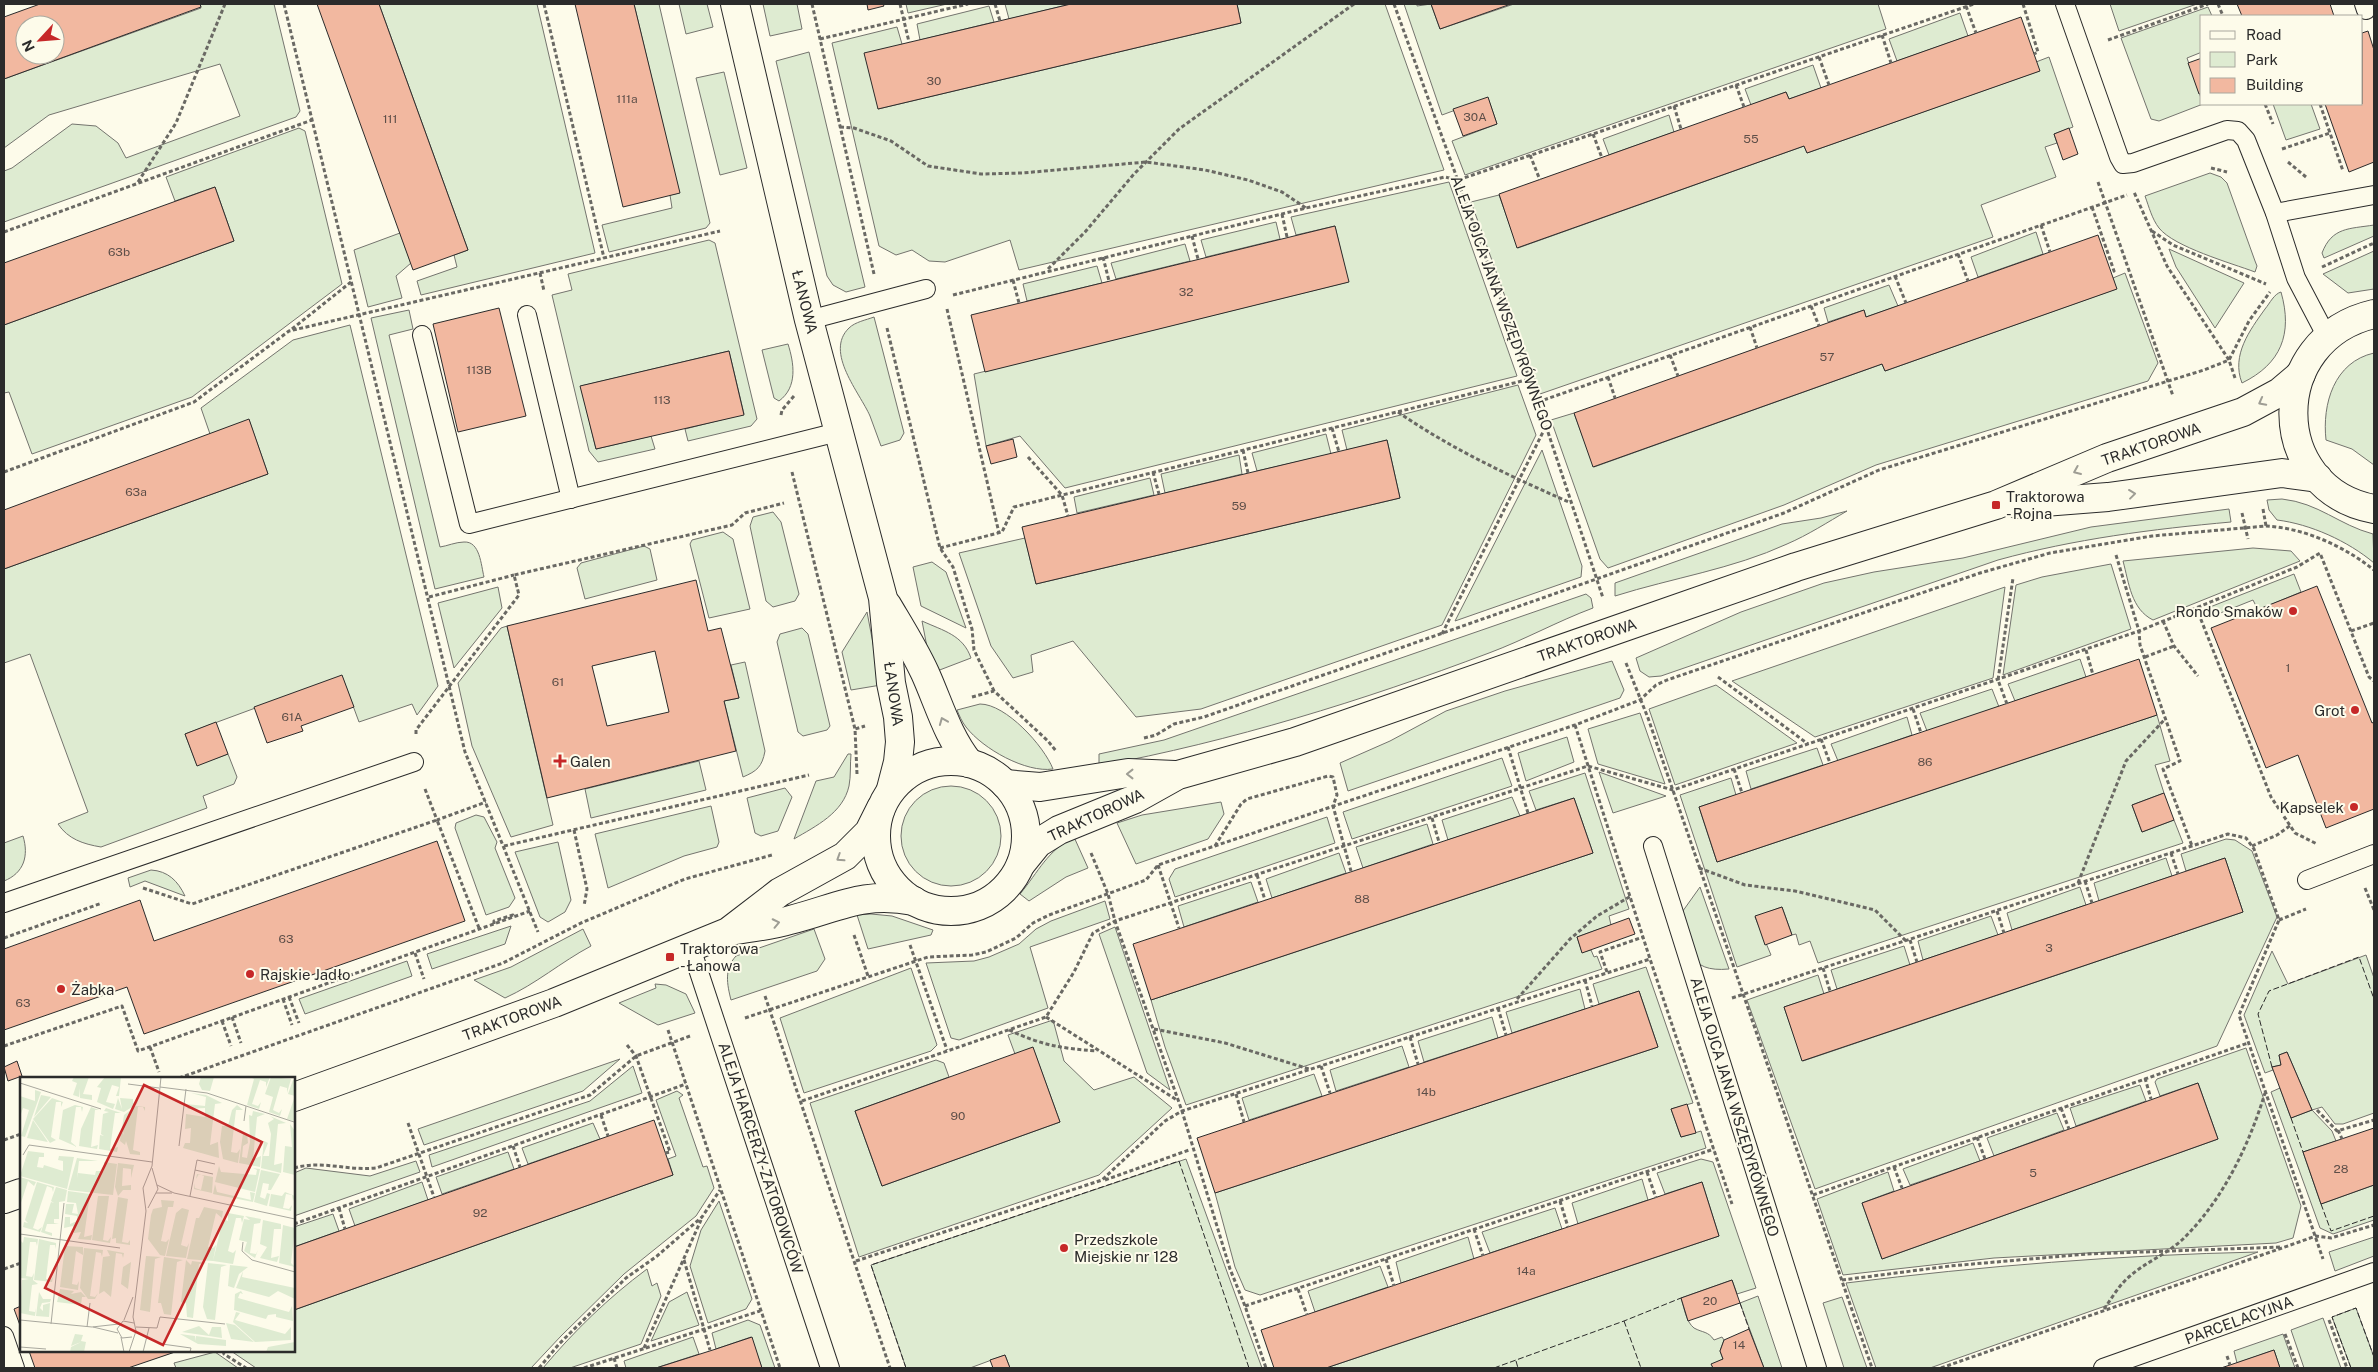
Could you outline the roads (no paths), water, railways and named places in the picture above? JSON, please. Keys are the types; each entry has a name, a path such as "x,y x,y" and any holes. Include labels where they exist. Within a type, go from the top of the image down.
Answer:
{"main road":[{"name":"ŁANOWA","path":"736,4 809,320 883,598 891,683 898,717 900,742 898,762 886,798"},
{"path":"2374,314 2354,320 2327,337 2312,353 2301,374 2294,397 2294,422 2304,457 2318,478 2342,498 2374,509"},
{"name":"TRAKTOROWA","path":"1021,864 1038,843 1059,830 1135,799 1178,775 1295,742 1796,567 1996,505 2107,458 2243,412 2280,392 2301,374"},
{"name":"TRAKTOROWA","path":"1996,505 2108,497 2282,473 2318,478"},
{"name":"ŁANOWA","path":"883,598 914,652 956,747 969,763"},
{"path":"947,761 969,763 988,771 1005,784 1018,801 1024,821 1026,843 1021,864 1010,882 995,897 976,907 947,910 933,909 914,901 897,888 884,870 877,850 876,828 886,798 907,774 926,765 947,761"},
{"name":"TRAKTOROWA","path":"1005,784 1040,787 1128,773 1178,775"},
{"name":"TRAKTOROWA","path":"728,932 780,892 845,856 869,832 886,798"},
{"name":"TRAKTOROWA","path":"295,1097 554,1003 728,932 793,920 867,897 892,896 914,901"},
{"path":"4,1199 20,1192"}],"lane":[{"path":"2065,4 2118,157 2123,164 2133,163 2227,130 2238,131 2246,140 2275,213 2296,278 2327,337"},
{"path":"2275,213 2374,195"},
{"path":"809,320 926,289"},
{"path":"527,315 571,499"},
{"path":"422,335 469,524 786,447 838,432"},
{"path":"4,903 414,762"},
{"name":"ALEJA OJCA JANA WSZĘDYRÓWNEGO","path":"1653,846 1817,1368"},
{"path":"2307,880 2374,854"},
{"name":"ALEJA HARCERZY-ZATOROWCÓW","path":"691,948 830,1368"},
{"name":"PARCELACYJNA","path":"2103,1368 2374,1272"},
{"path":"4,1336 15,1368"}],"place":[{"name":"Traktorowa - Rojna","path":"1996,505"},
{"name":"Rondo Smaków","path":"2293,611"},
{"name":"Grot","path":"2355,710"},
{"name":"Galen","path":"560,761"},
{"name":"Kapselek","path":"2354,807"},
{"name":"Traktorowa - Łanowa","path":"670,957"},
{"name":"Rajskie Jadło","path":"250,974"},
{"name":"Żabka","path":"61,989"},
{"name":"Przedszkole Miejskie nr 128","path":"1064,1248"}]}
